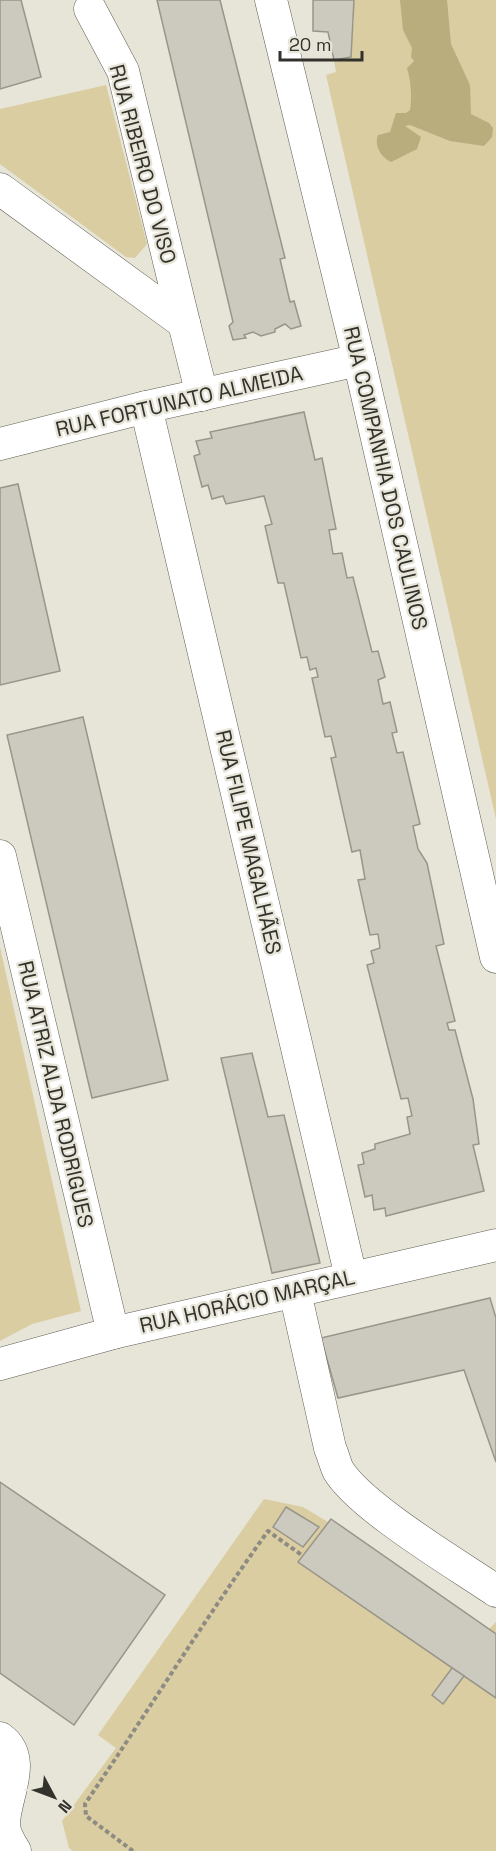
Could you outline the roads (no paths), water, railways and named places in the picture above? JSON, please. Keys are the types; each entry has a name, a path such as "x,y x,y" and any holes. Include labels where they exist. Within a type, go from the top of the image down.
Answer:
{"street":[{"name":"RUA COMPANHIA DOS CAULINOS","path":"271,0 359,360 496,957"},
{"name":"RUA RIBEIRO DO VISO","path":"90,9 123,71 202,395"},
{"name":"RUA RIBEIRO DO VISO","path":"0,189 184,323"},
{"name":"RUA FORTUNATO ALMEIDA","path":"0,444 146,407 359,360"},
{"name":"RUA FILIPE MAGALHÃES","path":"146,407 351,1277"},
{"name":"RUA ATRIZ ALDA RODRIGUES","path":"0,856 113,1333"},
{"name":"RUA HORÁCIO MARÇAL","path":"0,1364 113,1333 496,1245"},
{"path":"295,1292 330,1448 339,1470 354,1488 385,1514 496,1591"},
{"path":"0,1738 10,1751 14,1769 4,1825 15,1851"}]}
